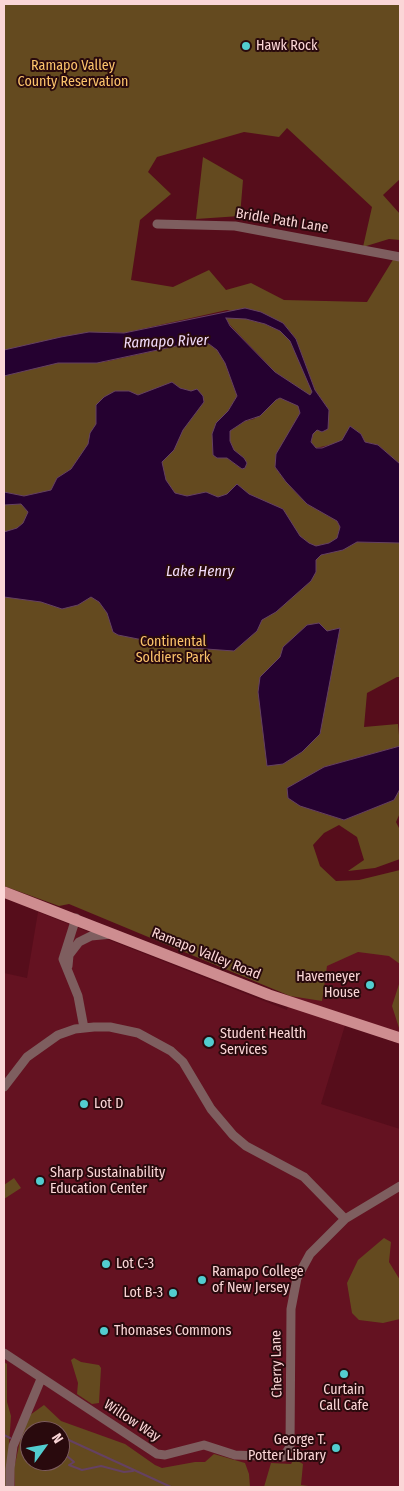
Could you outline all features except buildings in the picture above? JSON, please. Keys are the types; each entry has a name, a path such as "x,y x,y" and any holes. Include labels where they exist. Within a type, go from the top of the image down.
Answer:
{"main road":[{"name":"Ramapo Valley Road","path":"4,892 76,918 269,995 400,1038"}],"street":[{"name":"Bridle Path Lane","path":"157,224 235,226 400,257"},
{"path":"76,918 63,959 80,1001 84,1028"},
{"path":"69,976 69,955 79,942 91,936 116,934"},
{"path":"4,1087 14,1071 35,1050 58,1035 84,1028 110,1027 123,1029 157,1042 184,1062 220,1122 233,1135 246,1146 304,1177 344,1219 400,1186"},
{"name":"Cherry Lane","path":"217,1449 235,1455 260,1458 280,1458 288,1454 292,1404 292,1295 297,1278 310,1254 344,1219"},
{"name":"Willow Way","path":"4,1353 157,1454 170,1454 204,1445 217,1449"},
{"path":"10,1487 10,1468 15,1441 41,1379"}],"shaded area":[{"name":"Ramapo College of New Jersey","path":"38,912 287,1010 302,913 400,937 400,1038 346,1022 321,1104 400,1129 400,1487 4,1487 4,973 27,978"}],"green space":[{"path":"4,4 400,4 400,179 383,195 400,214 400,240 389,239 363,247 372,207 287,128 279,137 244,132 157,157 148,172 171,194 140,220 131,280 173,287 209,270 226,290 251,283 284,300 367,302 394,258 400,261 400,464 378,445 365,442 361,434 350,427 343,440 334,444 316,448 311,443 313,434 329,410 315,390 296,339 283,323 227,310 124,333 108,332 104,362 181,345 199,342 209,344 217,350 225,363 237,396 228,411 216,424 217,458 227,458 242,469 245,468 247,463 234,450 230,441 230,431 245,421 254,419 280,398 291,402 298,406 300,413 284,442 275,467 286,482 307,504 337,521 340,527 337,538 400,543 400,677 367,693 364,727 398,724 400,746 324,767 315,811 344,820 394,800 400,789 400,813 396,822 400,830 400,859 375,868 348,871 364,860 357,837 339,825 324,833 313,845 320,866 336,881 359,880 400,870 400,964 389,956 358,952 327,966 322,1001 290,996 69,904 59,906 4,886"},
{"path":"203,157 243,180 240,216 196,219"},
{"path":"225,317 246,319 265,324 280,331 290,341 313,392 310,396 275,372 230,325"},
{"path":"400,981 400,1031 392,1006"},
{"path":"14,1178 21,1188 4,1199 4,1185"},
{"path":"384,1238 391,1242 389,1262 400,1280 400,1319 383,1323 359,1320 352,1313 347,1283 358,1260"},
{"path":"74,1358 81,1362 99,1365 101,1368 99,1403 92,1404 77,1394 78,1383 71,1360"},
{"path":"4,1362 7,1364 7,1402 11,1416 6,1487 4,1487"},
{"path":"44,1405 61,1421 27,1421 30,1415"},
{"path":"70,1424 125,1444 162,1468 205,1462 214,1454 245,1463 249,1474 250,1487 15,1487 14,1469 20,1441 20,1471 70,1471"},
{"path":"294,1459 303,1464 301,1485 316,1487 264,1487 271,1463 291,1464"}],"water":[{"name":"Lake Henry","path":"245,308 261,312 283,323 296,339 315,390 329,410 328,429 322,432 317,430 313,434 311,442 316,448 322,448 342,440 350,426 361,434 365,442 378,445 400,464 400,543 357,542 343,550 321,555 316,560 316,572 311,581 276,612 262,620 257,631 234,651 178,647 118,635 113,632 107,613 99,602 91,597 78,605 62,609 41,602 4,597 4,532 17,528 23,523 28,512 21,504 4,505 4,492 24,496 51,490 57,478 71,469 88,444 90,433 96,424 96,405 104,397 115,391 129,391 138,395 172,382 180,388 191,391 197,389 203,396 204,402 183,430 174,450 162,462 166,480 175,493 187,496 206,492 218,497 227,494 237,484 249,494 283,509 300,536 309,543 316,546 329,543 337,538 340,527 337,521 307,504 275,467 276,454 300,413 298,406 280,398 260,416 245,421 230,431 230,441 234,450 247,463 245,468 242,469 227,458 217,458 213,455 212,434 216,423 228,411 237,396 225,363 217,350 209,344 199,342 181,345 97,363 58,363 4,376 4,350 89,332 124,333","holes":["226,318 246,319 265,324 280,331 290,341 312,392 310,395 275,372 230,326"]},
{"path":"319,623 327,631 340,628 320,734 302,752 283,764 267,766 258,692 260,677 280,657 283,647 307,625"},
{"path":"400,746 400,789 394,800 344,820 300,806 288,798 287,788 324,767"}],"waterway":[{"path":"4,1435 10,1438"},
{"path":"70,1441 171,1487"},
{"path":"70,1459 74,1462 70,1464"},
{"path":"70,1465 82,1470 101,1466 124,1472 133,1471"}],"place":[{"name":"Hawk Rock","path":"246,46"},
{"name":"Havemeyer House","path":"370,985"},
{"name":"Student Health Services","path":"209,1042"},
{"name":"Lot D","path":"84,1104"},
{"name":"Sharp Sustainability Education Center","path":"40,1181"},
{"name":"Lot C-3","path":"106,1264"},
{"name":"Ramapo College of New Jersey","path":"202,1280"},
{"name":"Lot B-3","path":"173,1293"},
{"name":"Thomases Commons","path":"104,1331"},
{"name":"Curtain Call Cafe","path":"344,1374"},
{"name":"George T. Potter Library","path":"336,1448"}],"park label":[{"name":"Ramapo Valley County Reservation","path":"73,74"},
{"name":"Continental Soldiers Park","path":"173,650"}],"water label":[{"name":"Ramapo River","path":"166,342"}]}
